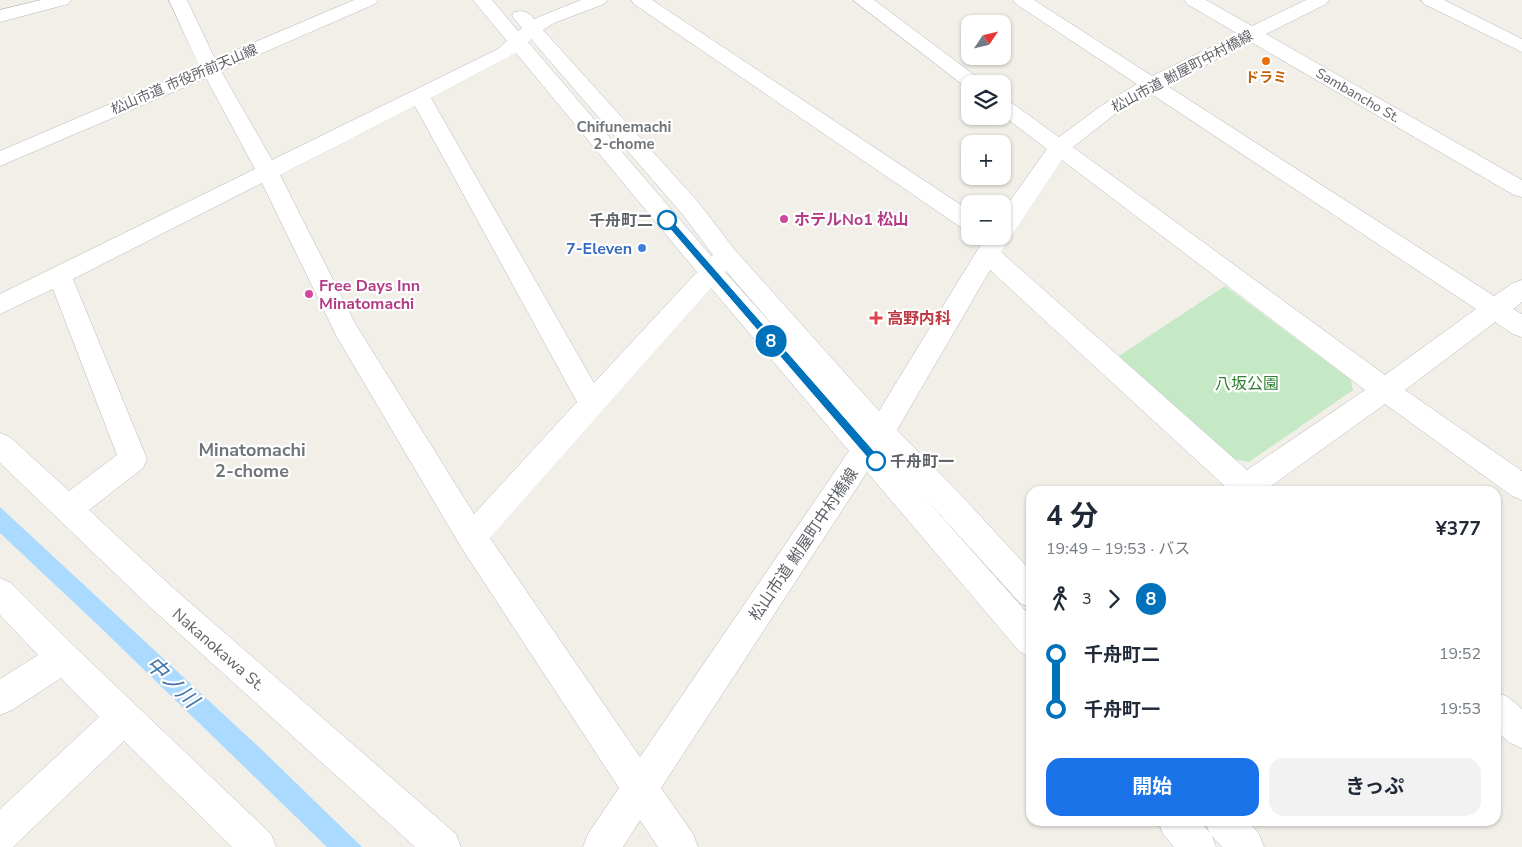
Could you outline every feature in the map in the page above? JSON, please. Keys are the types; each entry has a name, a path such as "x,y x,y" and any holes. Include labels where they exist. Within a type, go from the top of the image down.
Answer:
{"street":[{"path":"0,16 62,0"},
{"path":"178,0 210,68 267,171 346,330 472,537 680,847"},
{"name":"松山市道 市役所前天山線","path":"0,159 368,0"},
{"path":"482,0 525,35 719,264 874,441 1026,634"},
{"path":"506,0 525,35"},
{"path":"0,305 505,53 547,19 598,0"},
{"path":"640,0 961,216"},
{"path":"862,0 962,75"},
{"path":"1022,0 1522,328"},
{"name":"Sambancho St.","path":"1193,0 1522,190"},
{"name":"松山市道 鮒屋町中村橋線","path":"1011,216 1059,148 1108,110 1150,85 1320,0"},
{"path":"1430,0 1522,46"},
{"path":"420,94 593,405"},
{"path":"1011,112 1385,390 1522,487"},
{"name":"松山市道 鮒屋町中村橋線","path":"601,847 874,441 991,245"},
{"path":"1001,245 1244,486"},
{"path":"472,537 719,264"},
{"path":"59,275 133,459 68,509"},
{"path":"1251,486 1522,289"},
{"path":"874,441 950,503 1026,587"},
{"name":"Nakanokawa St.","path":"0,445 161,597 443,847"},
{"path":"0,593 124,718 258,847"},
{"path":"0,698 64,658"},
{"path":"1501,712 1522,731"},
{"path":"0,834 124,718"},
{"path":"1180,826 1198,847"},
{"path":"1227,826 1246,847"}],"green space":[{"name":"八坂公園","path":"1225,286 1351,380 1353,390 1249,462 1234,459 1119,356"}],"water":[{"name":"中ノ川","path":"0,507 262,750 362,847 327,847 0,533"}],"bus line":[{"name":"8","path":"667,220 876,461"}],"place":[{"name":"ドラミ","path":"1266,61"},
{"name":"ホテルNo1 松山","path":"784,219"},
{"name":"千舟町二","path":"667,220"},
{"name":"7-Eleven","path":"642,248"},
{"name":"Free Days Inn Minatomachi","path":"309,294"},
{"name":"高野内科","path":"876,318"},
{"name":"千舟町一","path":"876,461"}],"district":[{"name":"Chifunemachi 2-chome","path":"624,136"},
{"name":"Minatomachi 2-chome","path":"252,460"}]}
